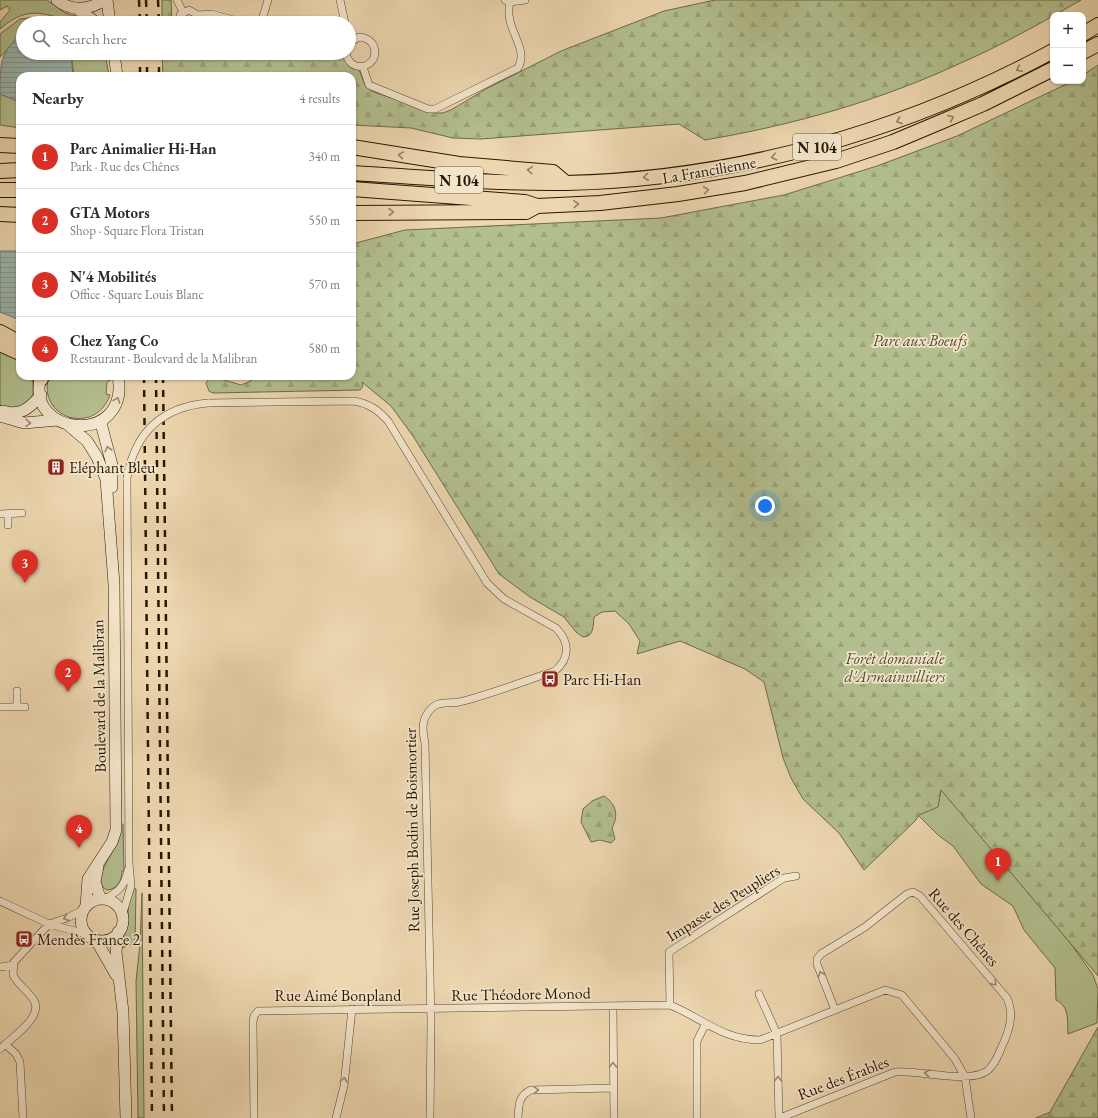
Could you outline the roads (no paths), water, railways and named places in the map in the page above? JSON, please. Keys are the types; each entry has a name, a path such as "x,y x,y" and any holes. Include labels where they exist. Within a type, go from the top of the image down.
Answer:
{"highway":[{"path":"1086,32 1098,25"},
{"path":"1086,50 1098,44"},
{"name":"La Francilienne","path":"356,173 456,180 566,183 674,175 749,162 816,147 858,135 936,107 1022,68 1050,53"},
{"name":"La Francilienne","path":"356,189 525,202 537,206 600,203 726,187 836,161 893,142 984,104 1050,71"},
{"path":"0,145 16,146"},
{"path":"356,148 458,164 553,172 566,183"},
{"path":"0,171 16,170"},
{"path":"0,190 16,190"},
{"path":"356,213 526,212 537,206"},
{"path":"0,214 16,216"},
{"path":"0,220 16,218"},
{"path":"7,337 16,348"}],"main road":[{"path":"57,0 66,6 77,9 87,16"},
{"path":"77,9 90,7 105,0 108,16"},
{"path":"115,60 116,72"},
{"path":"0,409 15,414 23,412 32,406 41,395 40,380"},
{"path":"0,416 24,423 63,422 82,427 96,423 102,420 116,403 120,390 119,380"},
{"name":"Boulevard de la Malibran","path":"41,395 47,409 86,441 103,470 106,479 114,584 116,830 112,842 88,879 84,908"},
{"name":"Boulevard de la Malibran","path":"102,420 102,427 112,465 110,530"},
{"name":"Boulevard de la Malibran","path":"102,858 95,876 95,882 103,898"},
{"path":"91,937 107,940 121,928 122,916 118,907 103,898 84,908 81,921 91,937 118,979"},
{"path":"118,932 116,952 123,1012 125,1115"}],"street":[{"path":"177,0 183,12"},
{"path":"263,16 268,0"},
{"path":"340,0 343,16"},
{"path":"363,67 369,85 428,109 435,109 518,68 522,58 521,51 508,19 507,1 525,0"},
{"path":"180,16 183,12 190,10 196,16"},
{"path":"206,16 211,14 219,16"},
{"path":"349,60 354,65 363,67 368,65 374,58 375,48 372,43 364,38 356,38"},
{"name":"Rue Joseph Bodin de Boismortier","path":"122,916 131,886 129,864 127,478 131,457 135,447 154,423 180,408 208,403 354,401 367,403 378,410 388,421 487,583 504,599 556,628 563,635 566,644 566,655 563,665 555,671 460,702 443,703 434,706 426,714 423,724 425,743 431,1010 430,1118"},
{"path":"0,514 22,513"},
{"path":"8,514 8,525"},
{"path":"17,691 17,707"},
{"path":"0,707 25,707"},
{"name":"Rue Joseph Bodin de Boismortier","path":"103,898 121,889 126,878 129,864"},
{"name":"Impasse des Peupliers","path":"670,1005 669,952 784,878 796,876"},
{"name":"Rue des Chênes","path":"835,1010 817,964 817,959 821,954 865,927 907,894 913,892 918,894 1007,998 1010,1005 1012,1023 995,1062 987,1071 966,1077"},
{"path":"0,901 48,924 91,937"},
{"path":"23,1118 20,1062 16,1054 3,1046 28,1023 36,1011 35,1002 32,997 13,975 13,965 17,957 48,924 68,918 84,908"},
{"path":"0,967 13,965"},
{"name":"Rue Théodore Monod","path":"431,1010 670,1005 682,1010 705,1025 728,1035 746,1040 760,1040 885,990 894,991 902,995 955,1059 966,1077"},
{"path":"759,994 777,1034 779,1118"},
{"name":"Rue Théodore Monod","path":"613,1006 614,1118"},
{"path":"336,1118 344,1086 352,1009"},
{"name":"Rue Aimé Bonpland","path":"254,1118 253,1022 254,1016 258,1011 352,1009 431,1010"},
{"path":"697,1118 697,1041 705,1025"},
{"name":"Rue des Érables","path":"779,1118 895,1072 906,1071 966,1077"},
{"path":"966,1077 971,1118"},
{"path":"518,1118 519,1102 523,1094 531,1090 613,1088"}],"water":[{"path":"16,39 16,60 72,60 73,72 16,72 16,100 0,94 1,66 6,52"},
{"path":"0,251 16,251 16,318 0,312"}],"railway":[{"path":"139,0 140,16"},
{"path":"146,0 147,16"},
{"path":"158,0 159,16"},
{"path":"140,60 140,72"},
{"path":"147,60 147,72"},
{"path":"159,60 159,72"},
{"path":"144,380 152,1118"},
{"path":"156,380 164,1118"},
{"path":"163,380 172,1118"}],"place":[{"name":"Eléphant Bleu","path":"56,467"},
{"name":"N'4 Mobilités","path":"25,583"},
{"name":"Parc Hi-Han","path":"550,679"},
{"name":"GTA Motors","path":"68,692"},
{"name":"Chez Yang Co","path":"79,848"},
{"name":"Parc Animalier Hi-Han","path":"998,881"},
{"name":"Mendès France 2","path":"24,939"}],"park label":[{"name":"Parc aux Boeufs","path":"920,340"},
{"name":"Forêt domaniale d'Armainvilliers","path":"895,667"}]}
